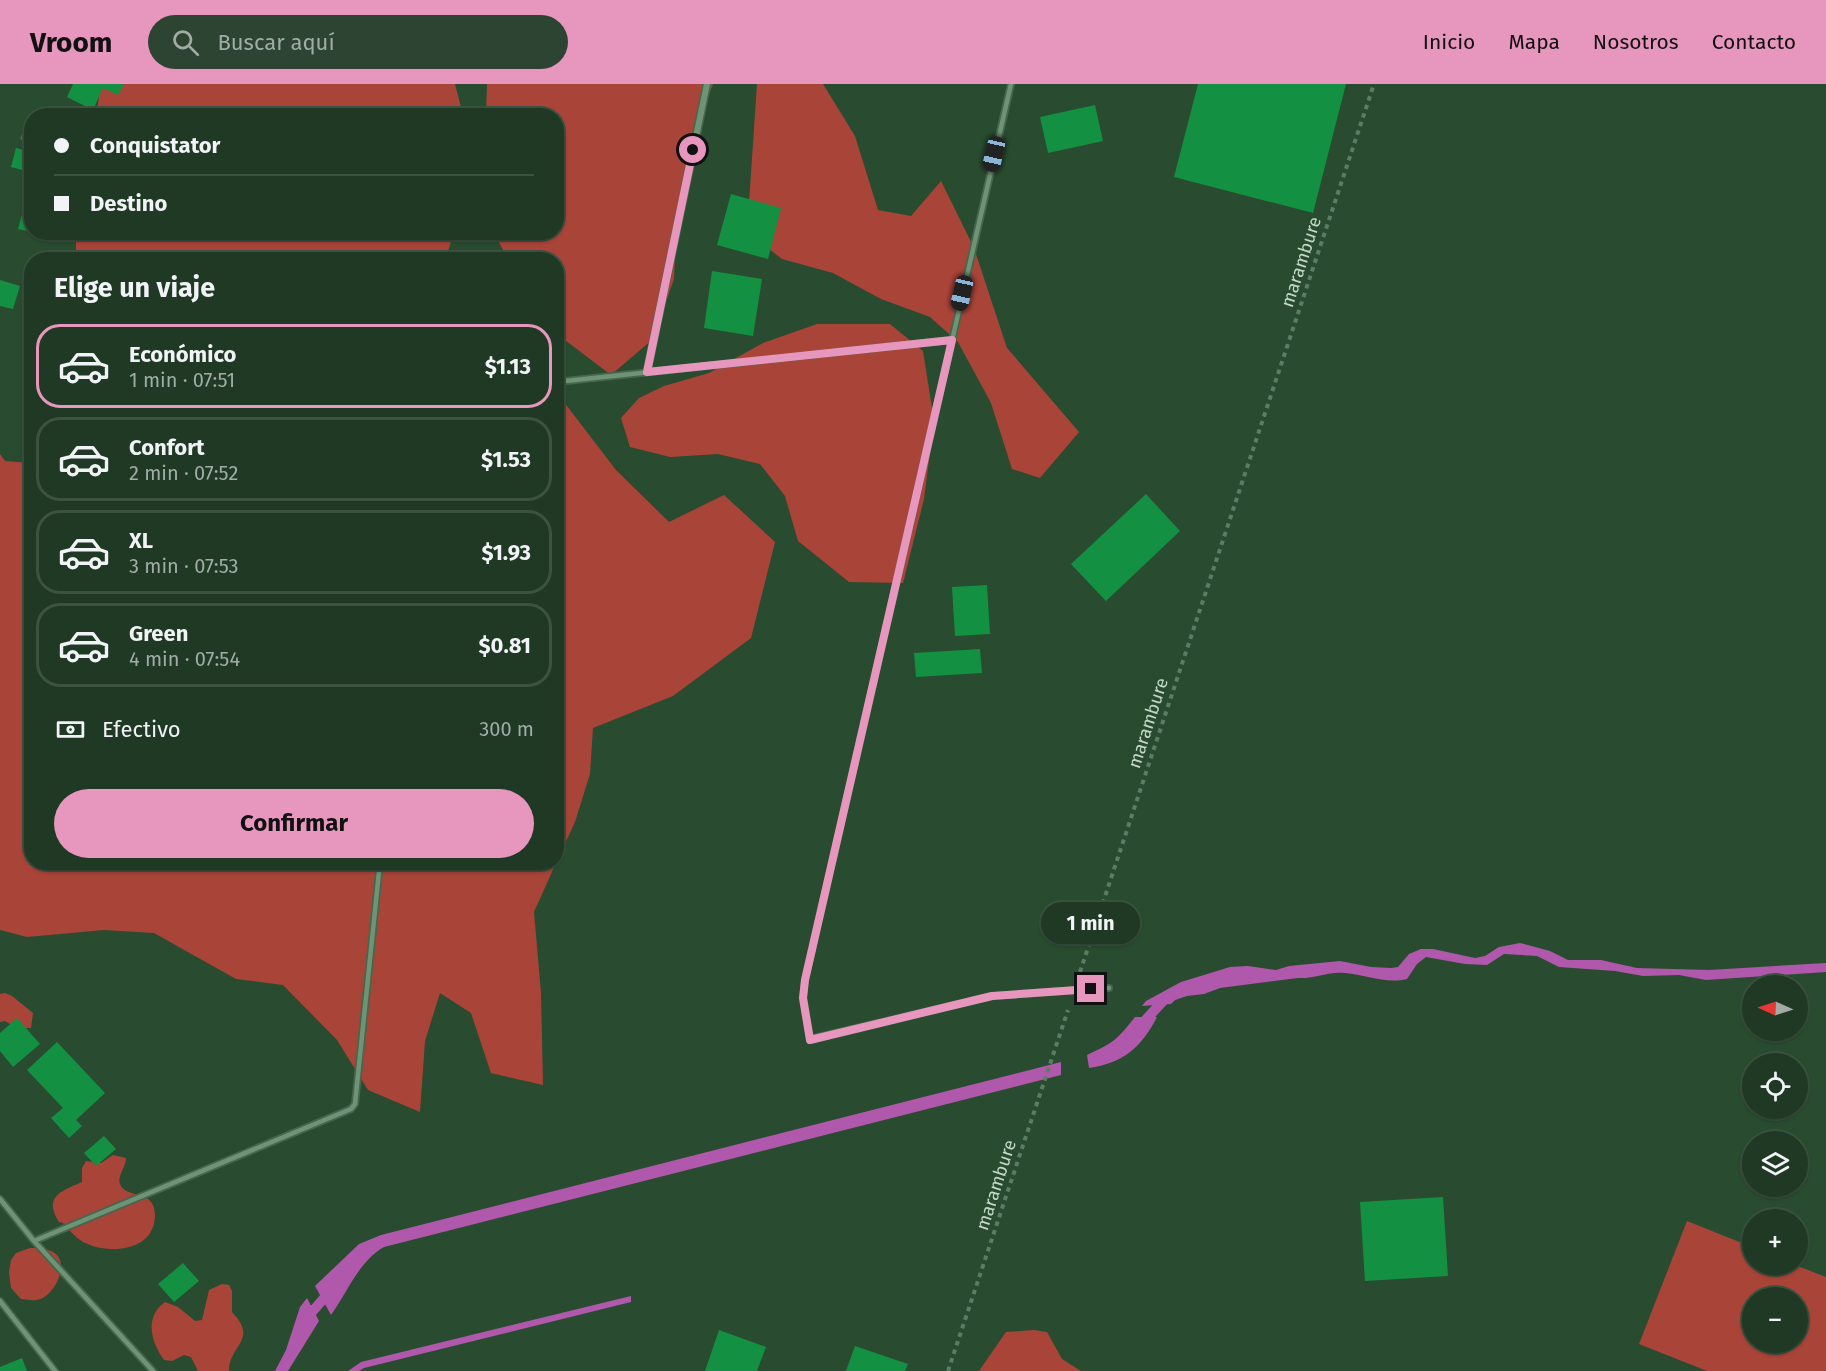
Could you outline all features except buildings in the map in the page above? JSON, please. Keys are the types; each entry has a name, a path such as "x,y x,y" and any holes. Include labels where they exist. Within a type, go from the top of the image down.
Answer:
{"street":[{"path":"647,372 707,84"}],"lane":[{"path":"1011,84 805,980 803,998 810,1040 992,996 1108,988"},
{"path":"564,381 952,340"},
{"path":"34,1241 351,1109 356,1093 379,870"},
{"path":"0,1199 34,1241 153,1371"},
{"path":"0,1301 55,1371"}],"path":[{"name":"marambure","path":"1080,972 1374,84"},
{"name":"marambure","path":"948,1371 1069,1006"}],"shaded area":[{"path":"101,84 455,84 461,108 97,108"},
{"path":"487,84 713,84 691,139 677,211 674,279 653,339 611,375 564,339 564,252 504,252 498,240 564,240 564,108 486,108"},
{"path":"757,84 823,84 855,136 878,210 911,216 941,181 974,248 1007,348 1079,432 1040,478 1012,469 991,403 958,342 930,317 881,299 833,273 782,259 755,238 749,203"},
{"path":"76,240 451,240 448,252 76,252"},
{"path":"817,324 890,324 923,351 934,421 924,499 903,583 849,582 798,541 785,496 760,464 718,454 670,457 630,447 621,418 639,398 664,386 709,373 763,343"},
{"path":"564,402 616,470 669,522 724,495 775,542 751,638 673,696 593,728 590,774 575,822 564,846"},
{"path":"0,454 5,461 24,462 24,870 553,870 534,912 541,993 543,1085 491,1073 471,1013 440,993 425,1041 420,1112 368,1090 337,1040 283,985 236,979 154,933 104,930 27,937 0,930"},
{"path":"1520,943 1550,951 1568,960 1601,960 1637,968 1709,970 1826,963 1826,972 1742,975 1742,978 1706,980 1679,975 1643,976 1615,971 1559,967 1537,956 1504,954 1487,965 1465,964 1426,957 1417,964 1407,979 1376,979 1333,973 1220,988 1204,994 1187,996 1171,1004 1142,1006 1146,1001 1181,982 1230,967 1248,966 1276,970 1289,966 1340,961 1391,968 1398,967 1409,954 1421,949 1433,949 1475,958 1485,956 1499,947"},
{"path":"5,993 33,1013 31,1028 17,1028 5,1021 0,1022 0,994"},
{"path":"1135,1017 1157,1017 1151,1028 1130,1052 1112,1062 1089,1068 1087,1055 1114,1040"},
{"path":"1061,1062 1061,1075 384,1247 367,1260 331,1315 315,1286 359,1244 381,1235"},
{"path":"113,1155 126,1158 120,1178 123,1189 150,1201 155,1215 153,1227 147,1237 139,1243 117,1249 93,1246 83,1242 59,1222 53,1206 61,1192 82,1182 82,1168 86,1161 101,1163"},
{"path":"1687,1221 1742,1243 1742,1275 1808,1275 1808,1270 1826,1277 1826,1371 1707,1371 1639,1344"},
{"path":"30,1248 51,1251 57,1255 61,1267 53,1289 42,1298 34,1300 21,1299 11,1288 9,1272 11,1260 16,1253"},
{"path":"222,1284 229,1285 232,1291 232,1312 243,1329 241,1342 230,1362 229,1371 198,1371 191,1357 184,1355 172,1361 164,1360 153,1338 152,1330 152,1322 158,1308 165,1302 178,1307 195,1321 202,1320 209,1290"},
{"path":"631,1296 631,1302 359,1371 348,1371 361,1362"},
{"path":"307,1298 319,1321 288,1371 275,1371 286,1350 300,1307"},
{"path":"1034,1330 1047,1332 1062,1359 1081,1371 979,1371 1006,1332"}],"waterway":[{"path":"1139,1027 1164,1000 1171,997"},
{"path":"305,1320 332,1289"}],"route":[{"path":"693,150 647,372 952,340 805,980 803,998 810,1040 992,996 1091,989"}]}
